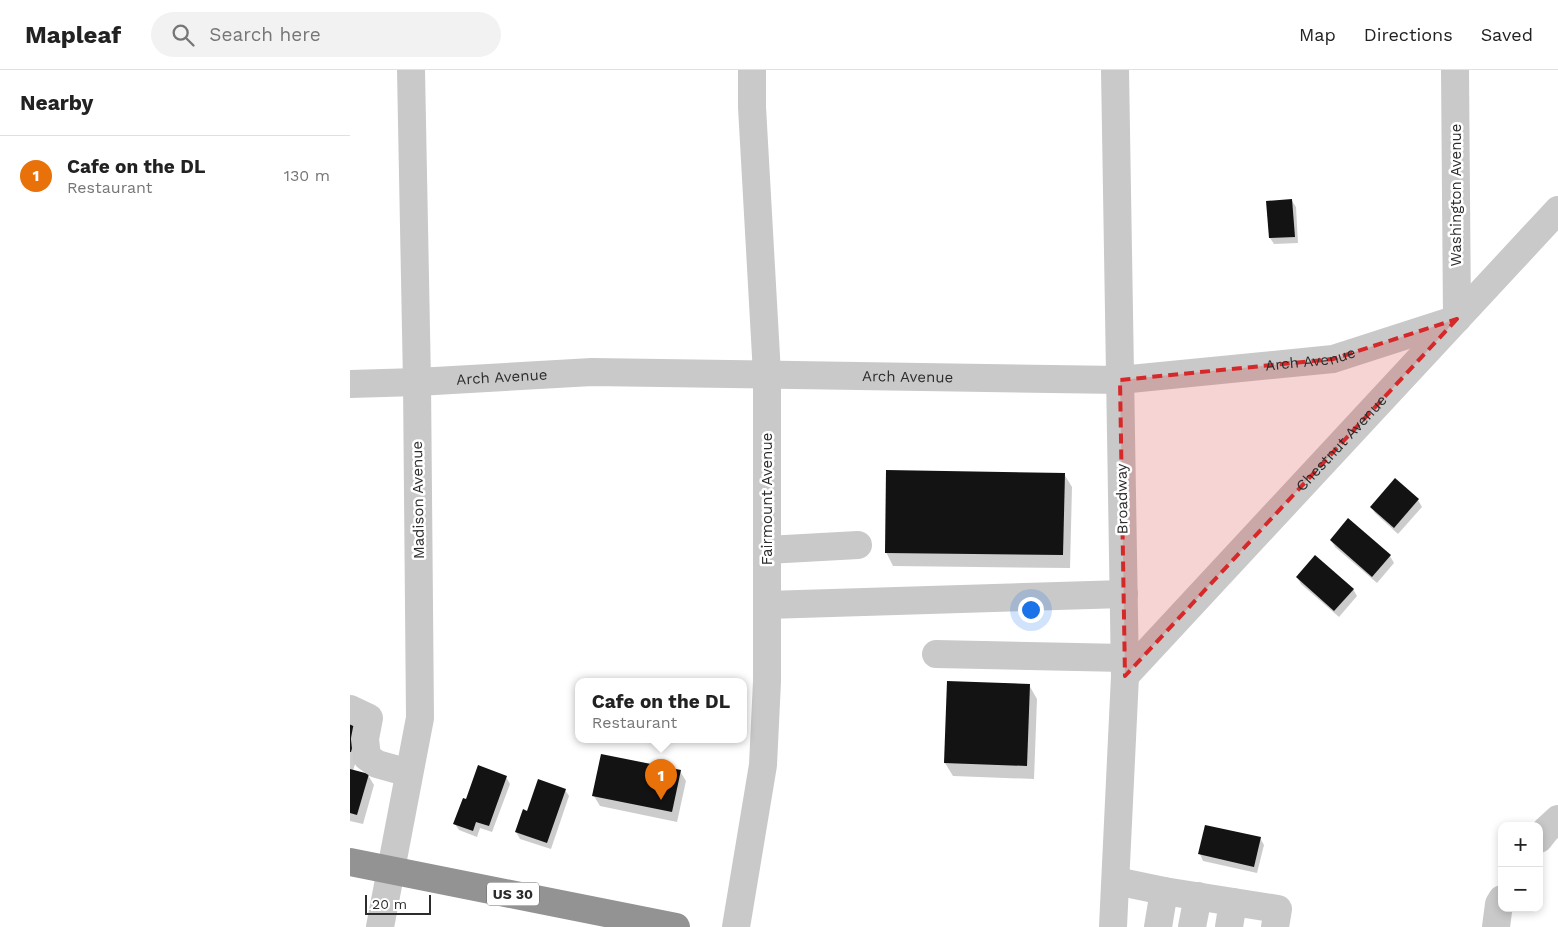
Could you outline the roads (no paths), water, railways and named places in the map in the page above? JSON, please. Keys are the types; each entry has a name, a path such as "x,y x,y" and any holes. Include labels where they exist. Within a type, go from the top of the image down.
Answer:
{"highway":[{"name":"US 30","path":"350,862 676,927"}],"street":[{"name":"Madison Avenue","path":"380,927 420,718 411,70"},
{"name":"Fairmount Avenue","path":"736,927 763,765 767,681 767,374 752,70"},
{"name":"Broadway","path":"1113,927 1125,667 1115,70"},
{"name":"Washington Avenue","path":"1455,70 1457,319"},
{"name":"Chestnut Avenue","path":"1125,667 1457,319 1558,210"},
{"name":"Arch Avenue","path":"350,384 592,372 1120,380 1333,359 1457,319"},
{"path":"767,550 858,545"},
{"path":"767,605 1124,594"},
{"path":"936,654 1125,667"},
{"path":"350,709 369,718 364,738 367,757 377,764 409,773"},
{"path":"1543,834 1558,819"},
{"path":"1116,881 1198,896 1231,914 1278,909 1275,927"},
{"path":"1158,927 1164,891"},
{"path":"1192,927 1198,896"},
{"path":"1496,927 1498,912"}],"place":[{"name":"Cafe on the DL","path":"661,800"}]}
